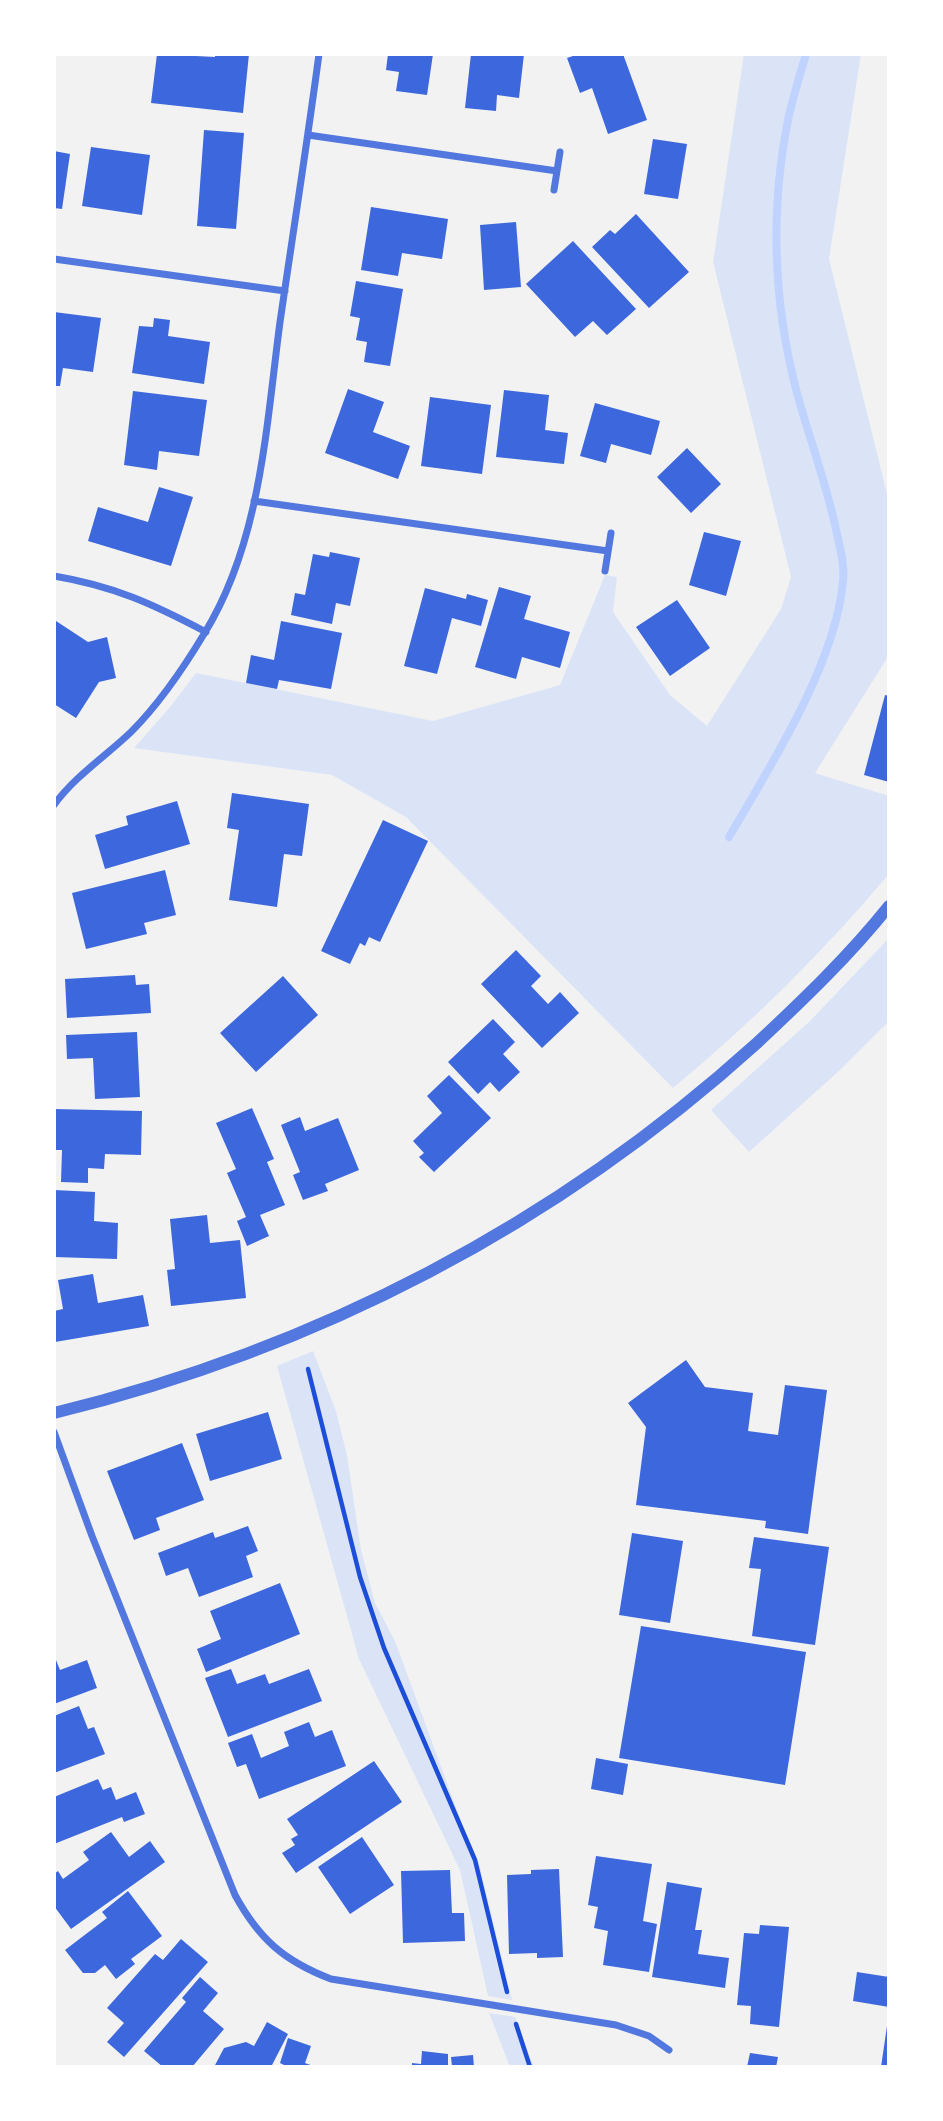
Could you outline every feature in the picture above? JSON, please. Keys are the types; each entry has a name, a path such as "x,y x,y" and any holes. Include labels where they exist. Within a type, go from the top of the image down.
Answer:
{"street":[{"path":"54,804 150,712 183,669 206,632 234,574 254,501 262,455 319,54"},
{"path":"308,135 557,171"},
{"path":"554,190 560,152"},
{"path":"54,260 285,291"},
{"path":"254,501 608,551"},
{"path":"605,571 611,533"},
{"path":"54,576 105,586 135,596 206,632"},
{"path":"54,1413 180,1378 307,1331 435,1270 523,1219 629,1147 728,1069 815,987 889,906"},
{"path":"54,1432 92,1536 235,1895 258,1932 291,1961 331,1979 625,2027 649,2036 669,2050"}],"path":[{"path":"307,1368 359,1577 384,1648 475,1860 512,2008 530,2067"}],"shaded area":[{"path":"744,54 861,54 829,259 889,502 889,648 886,660 815,773 889,796 889,874 786,986 673,1088 406,817 332,775 134,748 196,673 433,721 560,685 605,575 617,577 613,612 670,695 707,726 781,609 791,577 713,262"},
{"path":"889,938 889,1021 840,1070 749,1152 711,1110 810,1021"},
{"path":"313,1351 336,1411 347,1455 361,1550 375,1603 395,1641 479,1863 512,2000 488,1996 460,1870 359,1659 277,1366"},
{"path":"489,2013 515,2017 534,2067 510,2067"}],"building":[{"path":"157,54 215,57 215,54 249,54 243,113 151,103"},
{"path":"388,54 433,54 427,95 396,91 399,72 386,70"},
{"path":"471,54 524,54 519,98 497,95 496,111 465,108"},
{"path":"579,54 623,54 647,120 608,134 592,88 580,93 567,58"},
{"path":"204,130 244,133 236,229 197,226"},
{"path":"653,139 687,144 678,199 644,194"},
{"path":"91,147 150,155 142,215 82,206"},
{"path":"54,151 70,154 62,209 54,208"},
{"path":"371,207 448,219 442,259 402,253 398,276 361,270"},
{"path":"636,214 689,272 649,308 592,247 610,230 615,234"},
{"path":"516,222 521,287 484,290 480,225"},
{"path":"573,241 636,309 607,335 593,321 575,337 526,284"},
{"path":"356,281 403,289 390,366 364,362 367,342 356,340 360,318 350,316"},
{"path":"54,312 101,318 93,372 63,368 60,386 54,386"},
{"path":"154,318 170,320 168,336 210,342 204,384 132,373 139,326 153,327"},
{"path":"348,389 384,402 373,432 410,446 398,479 325,453"},
{"path":"504,390 549,395 545,430 568,433 564,464 496,457"},
{"path":"133,391 207,400 199,456 159,451 157,470 124,465"},
{"path":"430,397 491,405 482,474 421,466"},
{"path":"595,403 660,421 651,455 611,444 606,463 580,456"},
{"path":"687,448 721,484 691,513 657,477"},
{"path":"159,487 193,497 171,566 88,541 98,507 148,522"},
{"path":"704,532 741,541 726,596 689,585"},
{"path":"330,552 360,558 350,606 336,603 332,624 291,615 295,593 305,595 313,554 329,557"},
{"path":"499,587 531,596 524,619 570,632 560,668 522,657 516,679 475,667"},
{"path":"425,588 466,599 467,594 488,600 481,626 452,618 437,674 404,666"},
{"path":"677,600 710,648 670,676 636,627"},
{"path":"56,621 88,642 107,637 116,678 99,682 76,718 54,704"},
{"path":"281,621 342,633 331,689 279,680 277,689 246,683 251,655 274,660"},
{"path":"885,695 889,696 889,782 864,775"},
{"path":"232,793 309,804 302,856 284,854 277,907 229,900 239,830 227,828"},
{"path":"177,801 190,844 105,869 95,835 128,825 126,816"},
{"path":"383,820 428,841 380,942 369,937 365,946 360,943 350,964 321,951"},
{"path":"165,870 176,915 144,923 147,934 86,949 72,893"},
{"path":"516,950 541,976 531,986 548,1004 560,992 579,1013 542,1048 481,984"},
{"path":"135,975 136,985 149,984 151,1013 67,1018 65,979"},
{"path":"283,976 318,1015 256,1072 220,1033"},
{"path":"493,1019 515,1042 503,1054 520,1072 499,1092 490,1082 478,1094 448,1062"},
{"path":"137,1032 140,1097 95,1099 93,1058 67,1059 66,1035"},
{"path":"449,1075 491,1118 434,1172 419,1157 424,1153 413,1141 442,1113 427,1096"},
{"path":"252,1108 274,1159 267,1162 285,1205 260,1215 269,1236 247,1246 237,1221 246,1217 227,1173 236,1169 216,1123"},
{"path":"54,1109 142,1111 141,1155 105,1154 104,1169 88,1168 88,1183 61,1182 62,1150 54,1150"},
{"path":"300,1117 305,1131 338,1118 359,1170 325,1184 328,1191 303,1200 293,1175 300,1172 281,1125"},
{"path":"54,1190 95,1192 94,1221 118,1223 117,1259 54,1257"},
{"path":"207,1215 210,1243 240,1240 246,1298 171,1306 167,1270 175,1269 170,1219"},
{"path":"93,1274 98,1303 143,1295 149,1326 55,1342 54,1311 63,1309 58,1280"},
{"path":"686,1360 705,1387 753,1393 748,1431 778,1435 785,1385 827,1390 808,1534 765,1528 766,1521 636,1505 646,1427 628,1403"},
{"path":"268,1412 282,1459 210,1481 196,1434"},
{"path":"182,1443 204,1500 156,1518 160,1530 134,1540 107,1471"},
{"path":"248,1526 258,1551 246,1556 253,1577 199,1597 188,1568 166,1576 158,1553 213,1532 215,1538"},
{"path":"632,1533 683,1541 670,1623 619,1615"},
{"path":"754,1537 829,1547 815,1645 752,1636 761,1569 749,1568"},
{"path":"280,1583 300,1634 206,1672 197,1649 221,1639 210,1611"},
{"path":"641,1626 806,1652 785,1785 619,1758"},
{"path":"54,1655 60,1670 87,1660 97,1688 54,1704"},
{"path":"231,1669 237,1684 265,1674 269,1684 309,1669 322,1701 228,1737 205,1678"},
{"path":"79,1706 88,1729 94,1727 105,1754 54,1773 54,1716"},
{"path":"309,1722 315,1737 332,1730 346,1766 259,1799 246,1764 237,1767 228,1743 252,1734 261,1758 289,1746 284,1732"},
{"path":"596,1758 628,1764 623,1795 591,1789"},
{"path":"374,1761 402,1802 296,1873 282,1853 295,1845 291,1839 298,1835 287,1819"},
{"path":"98,1779 103,1790 111,1787 116,1800 136,1792 145,1814 124,1822 122,1817 54,1844 54,1797"},
{"path":"111,1832 129,1857 150,1841 165,1862 71,1929 54,1906 54,1874 58,1871 63,1879 89,1860 83,1852"},
{"path":"362,1837 394,1885 350,1914 318,1867"},
{"path":"596,1856 652,1864 643,1921 657,1924 649,1972 603,1965 608,1931 594,1928 598,1907 588,1905"},
{"path":"559,1869 563,1957 537,1958 537,1953 509,1954 507,1875 531,1874 531,1870"},
{"path":"450,1870 452,1913 464,1913 465,1941 403,1943 401,1871"},
{"path":"667,1882 702,1888 695,1930 702,1930 698,1954 729,1958 725,1988 652,1977"},
{"path":"128,1891 162,1936 131,1959 135,1964 116,1979 105,1965 95,1973 83,1973 65,1950 107,1918 102,1912"},
{"path":"760,1925 789,1927 779,2027 750,2024 751,2006 737,2005 744,1933 759,1934"},
{"path":"181,1939 208,1962 124,2057 107,2042 124,2023 107,2008 155,1954 163,1960"},
{"path":"857,1972 889,1977 889,2007 853,2001"},
{"path":"200,1977 218,1993 203,2011 224,2029 192,2067 163,2067 144,2051 186,2002 182,1998"},
{"path":"267,2022 288,2034 271,2067 214,2067 224,2048 246,2042 254,2046"},
{"path":"887,2026 889,2067 881,2067"},
{"path":"288,2038 311,2046 305,2063 316,2067 288,2067 280,2063"},
{"path":"422,2051 448,2054 448,2067 412,2067 412,2063 421,2064"},
{"path":"750,2053 778,2057 776,2067 747,2067"},
{"path":"473,2055 474,2067 452,2067 451,2057"}],"waterway":[{"path":"729,837 799,714 828,647 838,614 843,582 841,554 831,508 789,359 779,289 779,184 789,115 806,54"}]}
